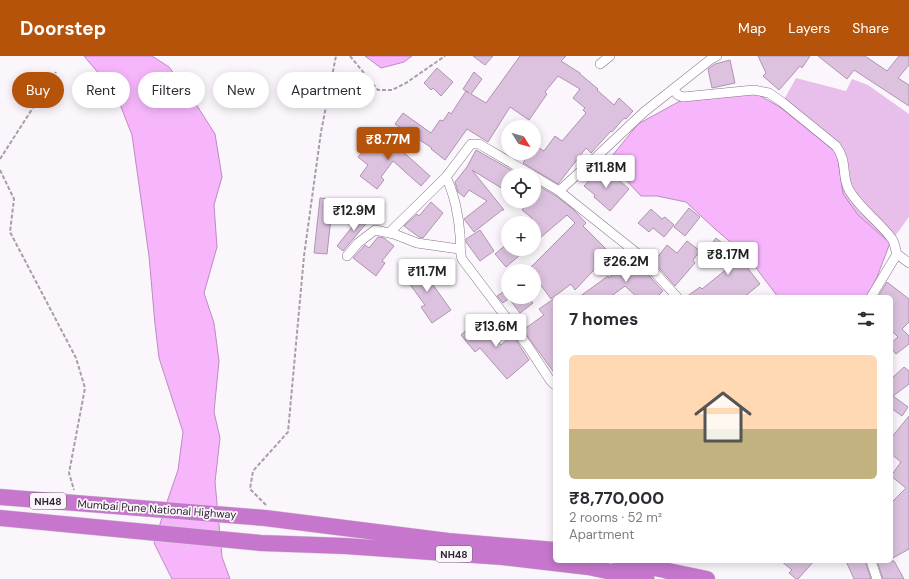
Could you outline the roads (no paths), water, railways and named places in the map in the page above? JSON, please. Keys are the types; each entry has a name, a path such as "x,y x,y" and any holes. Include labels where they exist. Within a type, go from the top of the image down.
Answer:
{"highway":[{"name":"Mumbai Pune National Highway","path":"0,497 265,518 448,541 553,550"},
{"name":"Mumbai Pune National Highway","path":"0,518 261,543 345,546 502,557 553,563"},
{"name":"Mumbai Pune National Highway","path":"554,563 588,567 646,579"},
{"path":"629,563 707,579"}],"street":[{"path":"600,64 610,56"},
{"path":"559,191 644,112 711,59 717,56"},
{"path":"674,88 678,94 683,97 754,90 769,93 782,102 836,146 843,160 846,185 849,191 860,206 893,240 897,254 909,263"},
{"path":"389,233 446,177 471,144 479,144 520,168"},
{"path":"446,177 451,187 455,204 460,235 459,249 462,259 527,345 553,383"},
{"path":"541,181 559,191 638,254 675,295"},
{"path":"348,256 358,243 375,230 418,243 459,249"},
{"path":"872,295 897,254"},
{"path":"872,563 877,579"}]}
